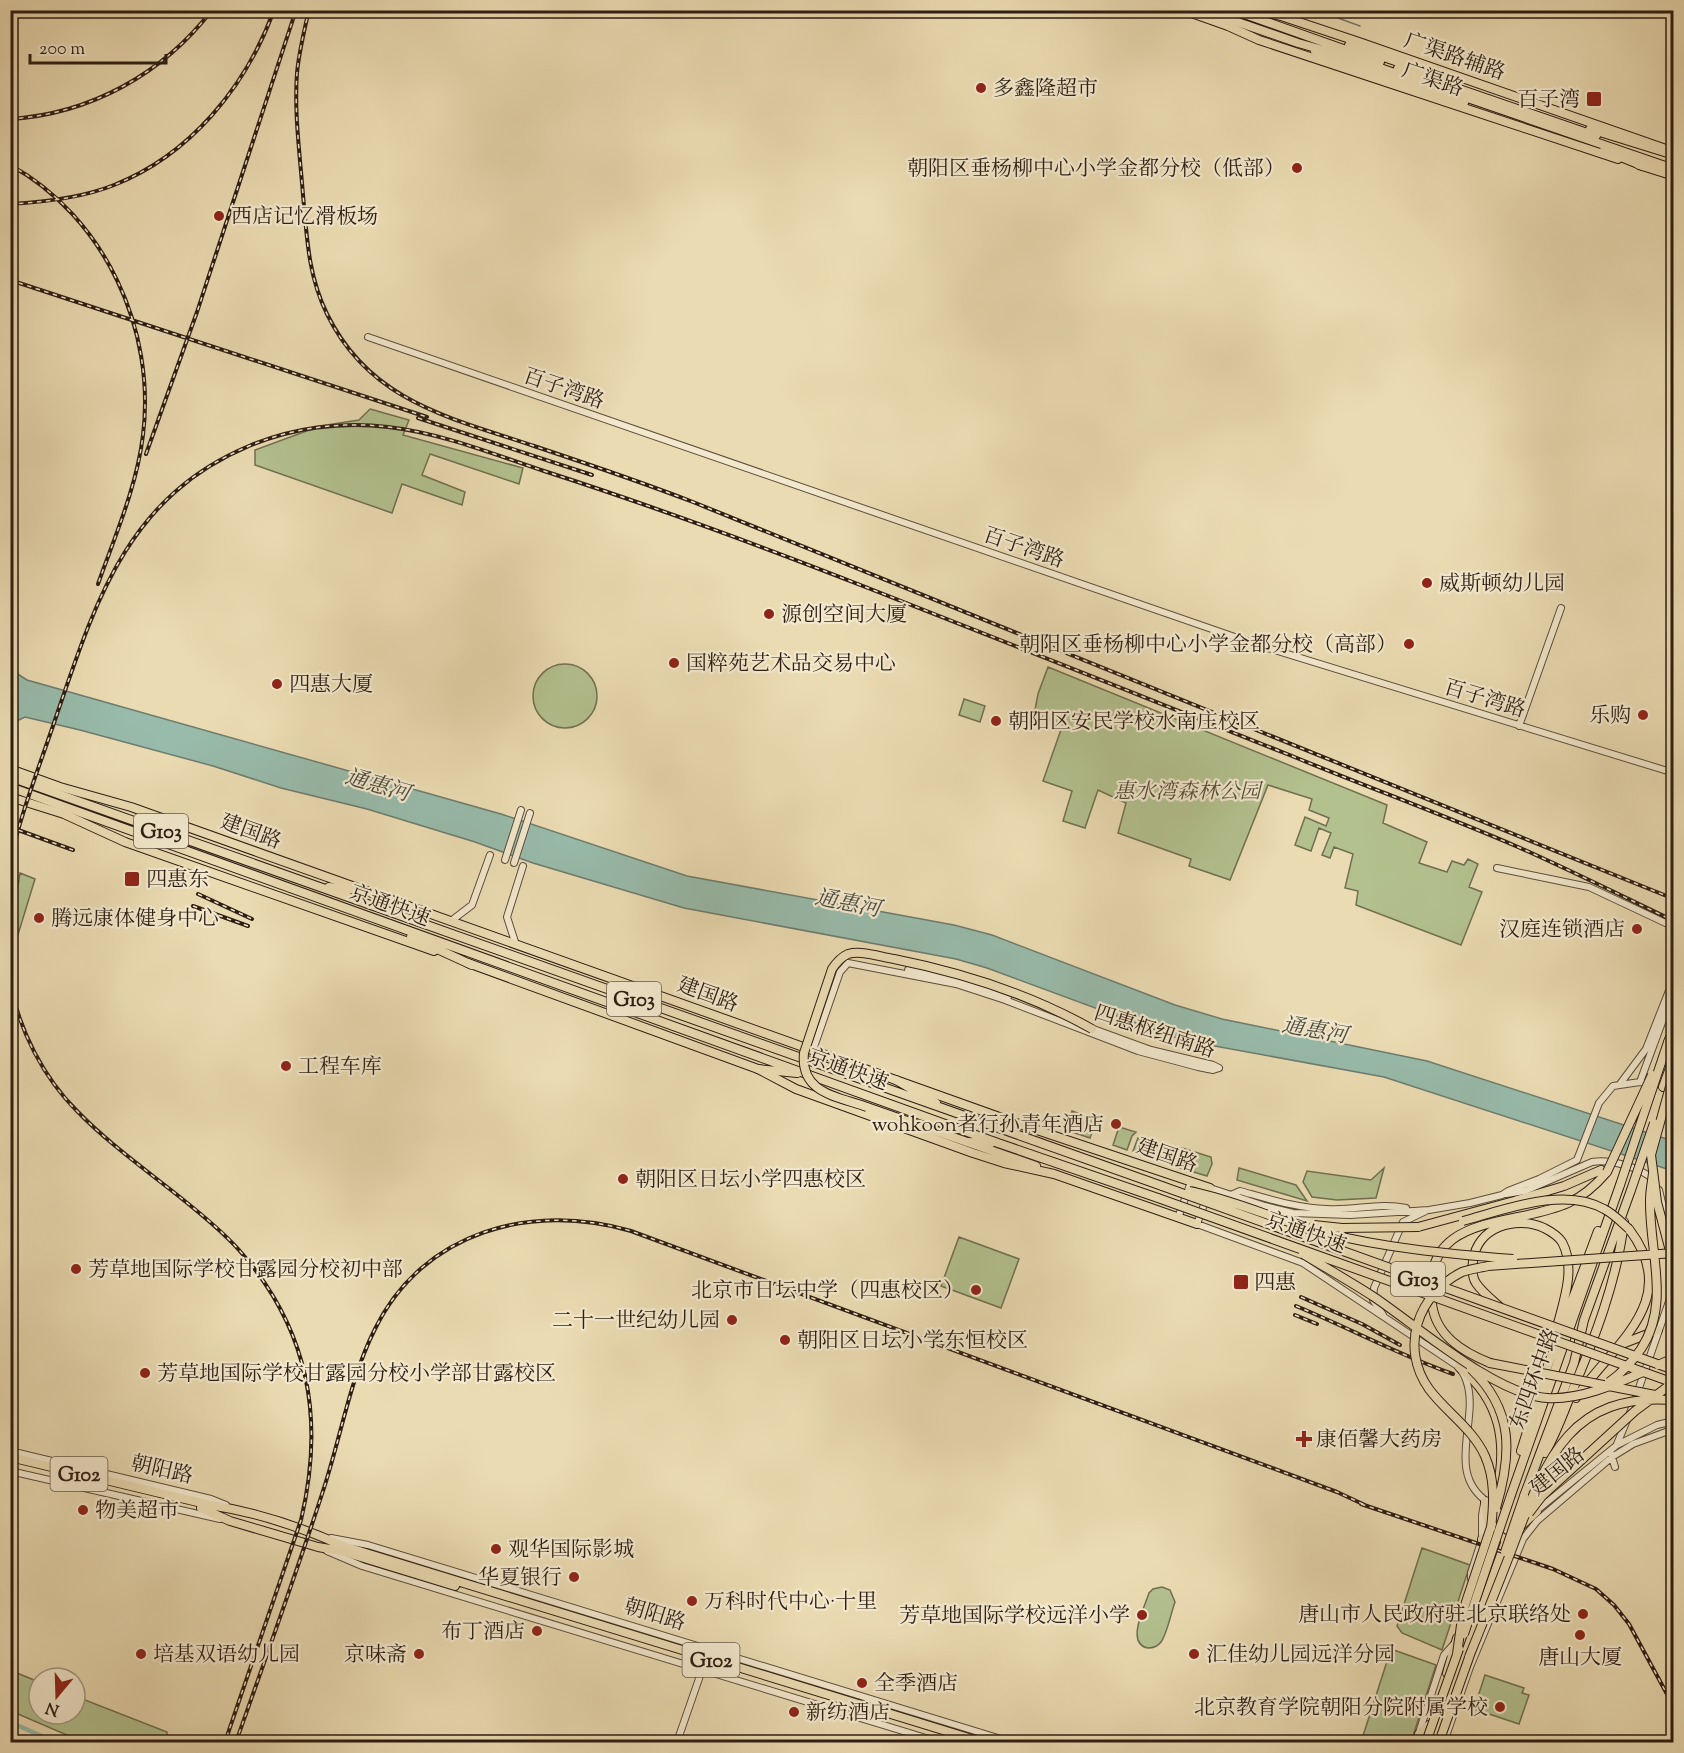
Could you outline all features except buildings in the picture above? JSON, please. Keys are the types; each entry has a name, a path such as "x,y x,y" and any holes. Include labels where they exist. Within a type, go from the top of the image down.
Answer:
{"highway":[{"name":"广渠路","path":"1203,10 1674,169"},
{"name":"广渠路","path":"1233,10 1674,163"},
{"path":"1293,32 1331,39 1671,153"},
{"path":"1298,43 1324,56 1603,150 1643,166"},
{"name":"京通快速","path":"10,777 1674,1370"},
{"name":"京通快速","path":"10,787 998,1143 1674,1382"},
{"path":"311,884 367,891"},
{"path":"353,911 472,964"},
{"name":"东四环中路","path":"1421,1741 1457,1654 1674,1027"},
{"path":"1668,1042 1618,1150 1587,1192 1568,1203 1513,1220 1478,1226 1461,1234 1437,1258 1431,1277 1432,1309 1444,1334 1458,1347 1490,1363 1674,1400"},
{"name":"东四环中路","path":"1442,1743 1524,1496 1574,1363 1584,1320 1674,1067"},
{"path":"758,1069 812,1075"},
{"path":"1674,1072 1651,1155 1657,1202 1674,1266"},
{"path":"896,1080 957,1115"},
{"path":"968,1142 998,1143"},
{"path":"1418,1227 1499,1199 1514,1201 1604,1171"},
{"path":"1596,1390 1617,1376 1634,1360 1646,1341 1654,1321 1658,1288 1650,1200 1653,1173"},
{"path":"1162,1186 1214,1196 1323,1232 1408,1249 1537,1262"},
{"path":"1548,1365 1602,1221 1618,1189"},
{"path":"1286,1221 1342,1228 1418,1227 1463,1221 1543,1201 1565,1198 1602,1207 1629,1229 1641,1246 1647,1262 1646,1305 1622,1344 1582,1389 1559,1422"},
{"path":"1530,1481 1557,1433 1559,1422 1599,1324 1623,1233 1626,1207"},
{"path":"1511,1496 1512,1483 1548,1365 1568,1281 1568,1265 1562,1241 1551,1231 1538,1225 1513,1220"},
{"path":"1500,1223 1484,1238 1474,1255 1472,1273 1480,1290 1503,1310"},
{"path":"1287,1244 1373,1297 1457,1356 1505,1385 1526,1394 1546,1398 1568,1398 1596,1390 1674,1358"},
{"path":"1488,1534 1490,1471 1477,1441 1440,1402 1424,1380 1414,1344 1424,1306 1433,1293 1464,1271 1488,1266 1674,1251"},
{"path":"1622,1344 1658,1330"},
{"path":"1457,1356 1485,1382 1495,1398 1508,1443 1504,1483 1463,1611 1457,1654"},
{"path":"1459,1367 1475,1380 1486,1394 1495,1414 1501,1448 1498,1486 1490,1501"},
{"path":"1521,1526 1542,1496 1635,1411 1674,1382"},
{"path":"1469,1657 1533,1492 1560,1444 1577,1427 1595,1414 1617,1403 1649,1398 1674,1400"},
{"name":"朝阳路","path":"10,1457 208,1510 230,1521 440,1579 982,1743"},
{"name":"朝阳路","path":"10,1463 146,1493 235,1509 322,1536 343,1546 440,1579 965,1743"}],"main road":[{"name":"广渠路","path":"1183,10 1259,40 1542,135 1674,176"},
{"name":"广渠路辅路","path":"1258,10 1370,46 1671,153"},
{"name":"建国路","path":"10,769 60,787 131,807 1018,1124 1210,1188"},
{"path":"10,796 64,814 125,842 472,964 758,1069 796,1089 973,1153 1004,1163 1054,1174"},
{"path":"1092,1029 1048,1006 975,978 932,967 855,953 846,955 832,969 802,1065 813,1086 821,1091 1197,1224"},
{"path":"1665,1090 1674,1034"},
{"path":"1665,1090 1674,1057"},
{"path":"1434,1743 1506,1541 1537,1511"},
{"path":"1421,1741 1447,1674 1488,1534 1496,1534 1506,1541"},
{"path":"1474,1585 1488,1589"},
{"path":"1443,1659 1447,1674"}],"street":[{"name":"百子湾路","path":"368,337 1255,644 1674,773"},
{"path":"1519,726 1561,608"},
{"path":"505,860 521,810"},
{"path":"514,863 530,813"},
{"path":"451,921 472,905 490,855"},
{"path":"516,945 507,917 523,866"},
{"path":"1497,868 1590,887 1674,927"},
{"name":"四惠枢纽南路","path":"855,962 954,979 1151,1050 1220,1068 1213,1070 1182,1064 1138,1051 1005,1000 956,984 848,963 855,962"},
{"path":"813,1050 840,972 848,963"},
{"path":"1620,1084 1646,1049 1674,978"},
{"path":"1640,1082 1674,990"},
{"path":"1499,1199 1508,1191 1577,1160 1597,1108 1606,1092 1613,1086 1640,1082 1665,1090 1674,1081"},
{"path":"1230,1195 1240,1191 1302,1207 1326,1209 1384,1205 1429,1210 1499,1199 1525,1191 1592,1162 1604,1160 1645,1172 1655,1181 1674,1251"},
{"path":"1674,1168 1670,1178 1674,1214"},
{"path":"1178,1218 1191,1182"},
{"path":"1210,1188 1197,1224 1285,1254 1303,1263 1459,1367"},
{"name":"建国路","path":"1210,1188 1293,1213 1310,1215 1350,1215 1413,1210"},
{"path":"1206,1228 1219,1191"},
{"path":"1392,1323 1382,1314 1373,1300 1374,1288 1403,1222 1429,1210"},
{"path":"1617,1445 1674,1287"},
{"name":"建国路","path":"1459,1367 1466,1379 1469,1393 1465,1460 1469,1482 1496,1508 1511,1514 1537,1511 1611,1454 1617,1445 1657,1425 1674,1421"},
{"path":"1615,1467 1611,1454 1674,1429"},
{"name":"朝阳路","path":"10,1451 146,1493"},
{"name":"东四环中路","path":"1442,1743 1470,1667 1523,1539 1537,1521 1611,1454"},
{"name":"朝阳路","path":"10,1471 146,1493"},
{"path":"1471,1594 1471,1573 1488,1534 1482,1515 1490,1501"},
{"name":"朝阳路","path":"440,1579 702,1670 939,1743"},
{"name":"朝阳路","path":"440,1579 1011,1743"},
{"path":"1421,1741 1443,1659 1455,1644"},
{"path":"677,1743 702,1670"}],"green space":[{"path":"370,409 409,420 403,435 523,468 519,484 430,454 422,475 465,492 462,505 402,484 392,513 255,465 255,450 320,426 359,420"},
{"path":"565,664 588,673 597,696 588,719 565,728 542,719 533,696 542,673"},
{"name":"惠水湾森林公园","path":"1048,667 1387,805 1383,823 1427,842 1419,863 1447,872 1452,861 1464,865 1468,859 1478,864 1469,887 1482,892 1461,945 1356,905 1358,891 1345,888 1353,854 1334,847 1330,858 1322,855 1331,833 1319,828 1311,851 1295,845 1305,817 1326,826 1329,818 1309,810 1312,799 1268,785 1230,880 1189,866 1191,859 1118,833 1126,803 1098,790 1085,828 1063,821 1072,791 1043,781 1063,724 1034,715 1038,694"},
{"path":"964,699 985,706 980,722 959,715"},
{"path":"20,873 35,879 17,938 12,937 12,923"},
{"path":"1072,1111 1096,1120 1090,1138 1066,1130"},
{"path":"1119,1127 1136,1132 1127,1150 1113,1145"},
{"path":"1138,1138 1172,1150 1169,1163 1133,1151"},
{"path":"1182,1148 1211,1157 1212,1164 1207,1176 1177,1167"},
{"path":"1239,1168 1296,1185 1307,1201 1237,1180"},
{"path":"1384,1168 1376,1198 1337,1200 1312,1197 1303,1182 1307,1171 1371,1180"},
{"path":"959,1237 1019,1259 1001,1308 941,1286"},
{"path":"1422,1548 1470,1565 1442,1650 1402,1633 1397,1626"},
{"path":"1162,1587 1170,1590 1175,1602 1163,1638 1157,1646 1148,1648 1141,1645 1138,1640 1138,1624 1149,1593 1153,1589"},
{"path":"1391,1649 1436,1665 1411,1742 1361,1742"},
{"path":"17,1673 27,1677 27,1718 11,1711 11,1693"},
{"path":"1485,1675 1524,1688 1522,1693 1529,1695 1519,1724 1474,1709"},
{"path":"87,1701 167,1732 167,1742 83,1742 46,1726 87,1726"}],"water":[{"name":"通惠河","path":"10,669 27,680 501,814 687,876 954,925 992,935 1175,1005 1222,1019 1427,1061 1673,1141 1673,1171 1384,1077 1182,1040 987,968 956,959 684,908 533,863 475,842 367,809 281,788 213,766 80,730 25,717 19,720 11,718"}],"waterway":[{"path":"1316,10 1360,26"},
{"path":"10,1722 55,1742"}],"railway":[{"path":"10,119 40,116 68,109 123,87 171,53 193,33 212,10"},
{"path":"10,204 63,199 89,193 142,172 167,156 191,137 231,91 248,66 274,10"},
{"path":"146,454 197,312 296,10"},
{"path":"309,10 298,65 296,103 312,271 327,314 345,344 366,368 390,387 416,403 443,415 693,502 1674,899"},
{"path":"10,165 44,187 73,214 97,246 117,280 132,317 141,356 145,395 140,454 125,511 98,584"},
{"path":"10,280 427,417"},
{"path":"418,418 592,475"},
{"path":"10,862 31,789 85,634 121,558 145,524 173,494 207,468 249,446 299,430 370,425 428,434 467,445 666,512 788,557 1490,835 1674,921"},
{"path":"10,827 73,850"},
{"path":"198,894 252,919"},
{"path":"193,906 248,926"},
{"path":"10,984 14,1002 34,1052 65,1098 101,1134 226,1236 263,1280 282,1311 296,1344 305,1377 310,1411 311,1446 308,1483 301,1520 225,1742"},
{"path":"236,1742 322,1494 359,1368 375,1329 396,1295 421,1268 451,1247 484,1232 519,1223 556,1220 594,1223 631,1231 1337,1492 1367,1506"},
{"path":"1301,1297 1362,1324 1400,1345"},
{"path":"1296,1306 1453,1374"},
{"path":"1295,1315 1317,1324"},
{"path":"1361,1504 1553,1569 1596,1589 1614,1605 1629,1624 1674,1707"}],"place":[{"name":"多鑫隆超市","path":"981,88"},
{"name":"百子湾","path":"1594,99"},
{"name":"朝阳区垂杨柳中心小学金都分校（低部）","path":"1297,168"},
{"name":"西店记忆滑板场","path":"219,216"},
{"name":"威斯顿幼儿园","path":"1427,583"},
{"name":"源创空间大厦","path":"769,614"},
{"name":"朝阳区垂杨柳中心小学金都分校（高部）","path":"1409,644"},
{"name":"国粹苑艺术品交易中心","path":"674,663"},
{"name":"四惠大厦","path":"277,684"},
{"name":"乐购","path":"1643,715"},
{"name":"朝阳区安民学校水南庄校区","path":"996,721"},
{"name":"四惠东","path":"132,879"},
{"name":"腾远康体健身中心","path":"39,918"},
{"name":"汉庭连锁酒店","path":"1637,929"},
{"name":"工程车库","path":"286,1066"},
{"name":"wohkoon者行孙青年酒店","path":"1116,1124"},
{"name":"朝阳区日坛小学四惠校区","path":"623,1179"},
{"name":"芳草地国际学校甘露园分校初中部","path":"76,1269"},
{"name":"四惠","path":"1241,1282"},
{"name":"北京市日坛中学（四惠校区）","path":"976,1290"},
{"name":"二十一世纪幼儿园","path":"732,1320"},
{"name":"朝阳区日坛小学东恒校区","path":"785,1340"},
{"name":"芳草地国际学校甘露园分校小学部甘露校区","path":"145,1373"},
{"name":"康佰馨大药房","path":"1304,1439"},
{"name":"物美超市","path":"83,1510"},
{"name":"观华国际影城","path":"496,1549"},
{"name":"华夏银行","path":"574,1577"},
{"name":"万科时代中心·十里","path":"692,1601"},
{"name":"唐山市人民政府驻北京联络处","path":"1583,1614"},
{"name":"芳草地国际学校远洋小学","path":"1142,1615"},
{"name":"布丁酒店","path":"537,1631"},
{"name":"唐山大厦","path":"1580,1635"},
{"name":"培基双语幼儿园","path":"141,1654"},
{"name":"京味斋","path":"419,1654"},
{"name":"汇佳幼儿园远洋分园","path":"1194,1654"},
{"name":"全季酒店","path":"862,1683"},
{"name":"北京教育学院朝阳分院附属学校","path":"1500,1707"},
{"name":"新纺酒店","path":"794,1712"}]}
